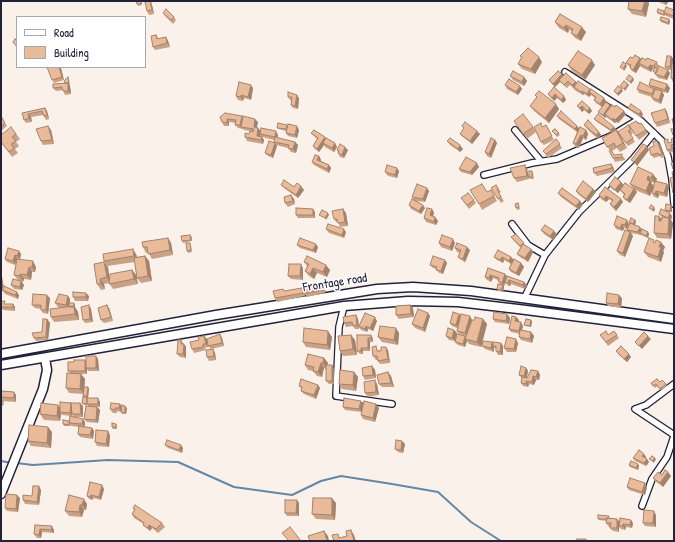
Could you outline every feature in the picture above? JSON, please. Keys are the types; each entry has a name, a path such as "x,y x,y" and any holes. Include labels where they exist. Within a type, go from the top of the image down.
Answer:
{"main road":[{"name":"Frontage road","path":"2,354 216,315 361,291 413,287 470,291 674,319"},
{"path":"361,291 363,304"},
{"path":"1,365 344,306 408,301 458,302 674,329"},
{"path":"1,494 43,389 47,370 46,358"}],"street":[{"path":"565,72 639,119 662,141 668,157 674,204"},
{"path":"484,175 568,155 611,136 639,119"},
{"path":"515,130 541,161"},
{"path":"524,299 545,255 579,212 633,159 654,133"},
{"path":"512,224 528,245 545,255"},
{"path":"344,306 339,328 336,396 392,404"},
{"path":"642,506 652,480 667,457 674,435 635,409 646,405 674,384"}],"building":[{"path":"136,1 141,1 141,4 137,4"},
{"path":"150,1 152,10 147,11 145,2"},
{"path":"629,1 645,1 642,11 628,9"},
{"path":"666,7 674,10 674,16 664,13"},
{"path":"166,9 174,17 171,20 163,13"},
{"path":"658,9 664,11 664,15 657,12"},
{"path":"560,14 582,27 577,36 571,33 573,29 566,25 564,28 555,22"},
{"path":"661,17 669,19 668,23 660,20"},
{"path":"156,35 157,39 166,37 167,43 153,47 151,36"},
{"path":"15,39 16,46 13,42"},
{"path":"528,48 539,57 531,69 518,64 522,57 520,56"},
{"path":"578,51 592,60 582,75 568,65"},
{"path":"635,55 640,58 633,70 630,68 631,65 626,63 630,57 633,58"},
{"path":"667,56 671,56 670,67 665,67"},
{"path":"642,58 646,60 647,58 657,62 653,66 650,65 648,68 639,63"},
{"path":"623,62 626,64 623,69 620,67"},
{"path":"672,63 674,63 674,79 671,78"},
{"path":"659,66 668,70 664,77 655,74"},
{"path":"655,67 658,69 656,73 653,71"},
{"path":"47,68 59,68 62,77 52,80"},
{"path":"513,71 524,77 522,82 510,76"},
{"path":"558,71 562,74 553,84 549,80"},
{"path":"566,73 576,82 572,85 568,81 564,85 559,80"},
{"path":"629,75 633,78 630,82 626,79"},
{"path":"68,77 69,84 65,83 64,81"},
{"path":"509,79 520,86 516,92 505,85"},
{"path":"651,79 667,84 665,90 649,85"},
{"path":"578,81 590,89 587,94 574,87"},
{"path":"624,81 628,84 624,89 620,86"},
{"path":"239,82 251,85 248,97 241,95 241,97 236,96"},
{"path":"640,82 654,89 652,94 637,89"},
{"path":"68,83 68,91 63,91 62,87 53,88 53,84"},
{"path":"618,86 622,89 617,94 614,91"},
{"path":"554,87 564,96 561,100 555,94 552,98 548,94"},
{"path":"591,89 604,98 600,104 594,100 596,97 589,92"},
{"path":"655,89 662,91 659,100 652,98"},
{"path":"539,91 556,104 545,118 530,106 537,97 535,95"},
{"path":"288,92 297,95 295,106 291,105 292,97 288,97"},
{"path":"582,101 590,108 587,111 582,106 580,108 577,106"},
{"path":"606,102 610,105 603,115 598,112"},
{"path":"631,104 641,111 639,114 628,108"},
{"path":"612,105 615,107 616,105 624,111 615,120 613,118 612,120 605,114"},
{"path":"45,108 47,115 44,116 42,111 28,114 29,118 24,120 22,113"},
{"path":"665,109 668,119 655,123 651,113"},
{"path":"561,111 577,126 575,129 557,116"},
{"path":"225,113 242,116 240,125 235,125 236,120 227,119 227,123 222,122 220,117"},
{"path":"523,114 533,127 523,134 514,121"},
{"path":"598,114 614,127 611,130 594,119"},
{"path":"243,116 255,119 254,127 258,128 257,136 262,137 261,140 245,137 245,133 249,134 250,131 253,132 254,129 241,127"},
{"path":"2,118 5,123 1,126 1,119"},
{"path":"588,120 599,132 596,135 584,125"},
{"path":"636,121 639,124 641,123 646,130 636,136 629,125"},
{"path":"465,122 477,131 470,141 460,134 464,128 462,126"},
{"path":"278,123 287,125 286,129 277,128"},
{"path":"541,123 542,127 546,125 552,136 541,142 534,127"},
{"path":"288,124 297,126 295,135 286,133"},
{"path":"628,125 631,130 628,131 633,138 626,143 618,132"},
{"path":"48,126 52,140 41,141 36,129"},
{"path":"11,127 16,134 12,137 16,141 11,144 14,148 9,152 1,142 1,135"},
{"path":"580,127 586,130 576,144 573,143"},
{"path":"261,128 276,131 275,137 260,134"},
{"path":"555,129 559,133 556,135 552,131"},
{"path":"671,129 674,129 673,135"},
{"path":"314,130 325,137 317,149 313,146 318,138 311,133"},
{"path":"616,130 623,143 616,147 614,143 607,147 602,138"},
{"path":"275,137 295,142 293,149 288,148 289,145 274,142"},
{"path":"326,138 335,143 332,148 323,143"},
{"path":"450,138 460,145 458,149 447,141"},
{"path":"491,138 495,140 489,154 485,152"},
{"path":"674,138 674,144 671,145 672,149 667,150 664,140 668,139 668,143 672,142 671,139"},
{"path":"556,139 560,144 546,154 543,151"},
{"path":"269,141 275,143 271,155 265,153"},
{"path":"657,141 662,154 659,155 658,153 651,155 649,148 654,146 653,142"},
{"path":"340,144 345,147 342,155 338,153 339,151 337,150"},
{"path":"643,144 647,146 634,162 631,160"},
{"path":"611,150 614,155 622,154 622,157 613,158 609,151"},
{"path":"315,155 319,156 317,160 329,165 327,169 312,162"},
{"path":"466,157 477,163 470,172 459,169"},
{"path":"674,162 674,168 673,169 671,163"},
{"path":"611,164 612,168 594,173 593,168"},
{"path":"387,165 397,168 395,175 385,172"},
{"path":"525,165 527,176 514,178 510,168"},
{"path":"638,167 653,174 651,178 648,176 647,180 650,181 646,191 630,184"},
{"path":"529,171 532,171 532,177 529,177"},
{"path":"674,171 673,193 670,178 673,177 672,172"},
{"path":"615,177 621,182 615,190 609,185"},
{"path":"284,180 294,187 297,183 301,186 296,195 281,185"},
{"path":"583,181 593,189 586,199 576,191"},
{"path":"655,181 667,184 664,193 656,191 655,194 652,193"},
{"path":"625,183 634,189 627,200 623,197 625,194 620,190"},
{"path":"417,184 427,188 423,199 412,197"},
{"path":"482,184 487,192 491,190 494,196 479,204 470,190"},
{"path":"496,185 501,197 498,199 491,188"},
{"path":"605,187 621,199 614,207 610,204 613,200 606,196 604,199 599,195"},
{"path":"562,188 580,201 576,206 558,193"},
{"path":"468,193 474,200 467,205 461,198"},
{"path":"291,195 293,201 285,203 284,197"},
{"path":"412,199 423,205 419,211 409,205"},
{"path":"518,203 519,207 516,208 515,204"},
{"path":"666,204 671,205 670,211 665,210"},
{"path":"651,205 654,207 652,210 649,208"},
{"path":"296,208 313,209 313,215 296,215"},
{"path":"427,208 432,209 430,215 435,217 434,222 424,218"},
{"path":"343,209 345,222 338,223 337,219 334,219 332,211"},
{"path":"661,209 670,213 668,218 659,214"},
{"path":"322,210 328,213 325,218 319,215"},
{"path":"617,216 627,220 625,225 622,224 620,228 614,225"},
{"path":"655,216 659,216 659,221 661,221 662,217 669,218 668,234 654,233"},
{"path":"631,218 635,220 633,224 629,222"},
{"path":"630,223 640,227 638,232 627,230"},
{"path":"328,224 344,229 342,235 326,229"},
{"path":"545,225 554,231 550,236 541,230"},
{"path":"642,229 648,232 646,236 640,233"},
{"path":"625,230 630,232 623,253 617,251"},
{"path":"516,234 524,243 520,246 511,237"},
{"path":"190,235 191,240 182,241 181,236"},
{"path":"442,235 453,239 450,247 439,243"},
{"path":"168,238 170,250 148,254 147,247 143,247 142,242"},
{"path":"300,238 316,244 313,250 297,245"},
{"path":"649,238 654,240 653,242 655,243 656,240 661,242 658,257 644,252"},
{"path":"186,243 190,243 191,250 187,251"},
{"path":"457,243 467,247 463,259 458,257 461,250 455,248"},
{"path":"523,244 531,249 525,258 517,254"},
{"path":"8,248 19,251 17,256 15,255 13,261 5,259"},
{"path":"133,249 134,256 104,261 103,254"},
{"path":"498,250 511,257 509,261 502,257 500,260 494,257"},
{"path":"145,256 148,276 137,278 134,258"},
{"path":"307,256 326,265 323,272 313,268 310,274 305,271 309,264 304,262"},
{"path":"433,256 445,260 441,271 436,270 437,267 430,265"},
{"path":"17,259 33,261 32,267 29,267 27,275 14,275"},
{"path":"514,259 521,263 516,273 509,269"},
{"path":"104,262 107,277 100,279 101,284 97,284 94,264"},
{"path":"289,264 301,264 300,276 288,276"},
{"path":"488,268 505,274 502,283 498,281 499,278 490,275 489,278 485,277"},
{"path":"132,270 134,279 109,284 110,274"},
{"path":"507,276 524,282 523,285 509,280 508,283 505,282"},
{"path":"13,279 21,281 20,287 11,285"},
{"path":"321,283 323,290 304,293 303,287"},
{"path":"498,284 503,285 501,290 497,289"},
{"path":"4,286 17,292 15,295 2,290"},
{"path":"302,288 303,293 275,298 273,291 283,289 284,291"},
{"path":"73,292 86,293 86,297 73,297"},
{"path":"607,293 619,295 618,304 606,303"},
{"path":"33,294 47,295 46,310 41,310 41,305 32,305"},
{"path":"59,294 68,296 66,305 55,303"},
{"path":"1,301 5,301 4,304 13,304 13,307 1,307"},
{"path":"69,303 74,303 74,307 69,307"},
{"path":"89,305 90,319 83,320 81,307"},
{"path":"107,305 111,317 101,320 98,308"},
{"path":"410,305 411,314 396,315 396,306"},
{"path":"74,306 75,314 51,317 50,309"},
{"path":"418,309 428,313 423,328 412,324"},
{"path":"453,312 459,314 456,325 450,323"},
{"path":"494,312 507,314 506,321 493,319"},
{"path":"365,313 375,317 370,328 366,326 365,329 359,326"},
{"path":"461,314 470,316 465,333 457,331"},
{"path":"356,315 357,325 353,326 352,322 344,323 343,317"},
{"path":"512,316 516,317 515,321 521,322 519,331 509,329"},
{"path":"475,317 483,319 477,342 465,339 472,320 475,320"},
{"path":"43,319 47,319 46,337 34,338 32,333 42,332"},
{"path":"526,319 531,320 530,326 524,325"},
{"path":"380,326 396,328 394,340 378,337"},
{"path":"304,328 328,331 327,345 303,342"},
{"path":"448,328 454,330 452,338 446,336"},
{"path":"520,330 531,332 530,339 519,337"},
{"path":"606,331 608,335 614,331 617,335 606,342 600,335"},
{"path":"644,332 648,336 639,346 635,342"},
{"path":"220,334 222,343 208,346 207,339"},
{"path":"457,334 465,336 463,344 455,342"},
{"path":"351,335 353,349 340,351 338,336"},
{"path":"357,335 371,335 371,338 368,338 368,348 361,348 361,351 357,351"},
{"path":"204,336 206,344 203,344 203,347 192,349 190,342 199,340 198,337"},
{"path":"507,337 516,339 514,349 504,348"},
{"path":"178,340 181,340 181,344 184,344 183,354 177,354"},
{"path":"483,341 492,342 491,348 482,346"},
{"path":"493,342 501,343 500,352 496,351 496,346 493,346"},
{"path":"376,346 377,351 381,351 381,347 386,347 388,359 378,361 377,356 373,356 372,347"},
{"path":"621,346 629,354 624,359 616,351"},
{"path":"213,349 214,356 207,357 206,350"},
{"path":"308,354 324,358 318,372 313,371 314,367 305,365"},
{"path":"86,356 96,356 96,368 86,368"},
{"path":"74,360 85,360 85,371 68,371 68,362 74,362"},
{"path":"326,365 332,365 332,381 326,381"},
{"path":"372,366 373,375 363,376 362,368"},
{"path":"521,366 526,368 524,376 519,375"},
{"path":"340,370 354,372 353,385 339,384"},
{"path":"531,370 538,371 536,377 533,376 532,382 526,381 526,384 521,383 522,377 527,378"},
{"path":"388,372 391,383 379,384 377,375"},
{"path":"67,373 81,374 80,389 66,388"},
{"path":"301,379 318,385 314,395 301,391 302,387 299,386"},
{"path":"657,379 660,382 662,380 666,384 660,389 656,384 653,386 651,383"},
{"path":"375,380 376,392 365,393 364,382"},
{"path":"84,387 88,387 87,396 83,396"},
{"path":"1,391 14,392 14,398 1,397"},
{"path":"83,397 87,397 87,404 82,403"},
{"path":"87,398 98,398 98,404 87,404"},
{"path":"344,398 361,401 359,409 343,407"},
{"path":"364,401 376,404 373,418 361,415"},
{"path":"60,402 71,403 70,413 60,412"},
{"path":"41,403 58,405 57,416 40,414"},
{"path":"71,403 80,403 81,414 72,414"},
{"path":"111,403 120,404 119,408 115,408 115,410 110,409"},
{"path":"122,405 125,406 125,413 121,412"},
{"path":"86,406 97,407 96,420 84,419"},
{"path":"70,416 83,419 82,424 69,423"},
{"path":"63,420 69,421 69,425 63,424"},
{"path":"112,423 116,424 116,427 112,427"},
{"path":"29,425 48,427 47,443 28,441"},
{"path":"79,426 92,428 90,435 78,434"},
{"path":"96,430 108,431 106,444 95,442"},
{"path":"167,440 181,445 179,450 165,445"},
{"path":"396,440 402,441 401,450 395,449"},
{"path":"639,450 644,454 642,456 647,459 644,463 633,458"},
{"path":"652,456 655,458 652,461 649,459"},
{"path":"631,461 638,464 636,468 629,465"},
{"path":"665,470 668,472 660,483 653,478 658,472 662,475"},
{"path":"630,478 645,483 642,492 627,487"},
{"path":"90,482 102,485 99,497 91,495 90,497 87,496"},
{"path":"33,486 39,486 37,502 23,500 23,495 32,496"},
{"path":"6,494 17,495 16,509 5,508"},
{"path":"69,495 84,499 82,505 80,505 79,512 65,511"},
{"path":"313,498 332,498 332,515 312,514"},
{"path":"285,500 297,500 296,513 285,513"},
{"path":"135,505 162,523 156,529 149,525 148,528 143,525 144,523 132,514 135,509 133,508"},
{"path":"644,510 654,511 653,523 643,523"},
{"path":"598,515 609,516 607,519 598,519"},
{"path":"607,518 617,519 617,528 610,528 611,523 606,523"},
{"path":"620,518 631,520 630,525 623,524 623,526 619,526"},
{"path":"35,525 52,526 51,530 40,529 39,535 34,534"},
{"path":"290,527 301,541 289,541 282,533"},
{"path":"351,530 354,541 334,541 332,535 338,534 339,538 347,536 346,531"},
{"path":"324,531 327,541 310,541 308,536"},
{"path":"577,539 586,539 586,541 576,541"}],"waterway":[{"path":"16,463 33,465 108,460 178,462 234,487 292,495 321,481 341,476 392,484 438,492 471,522 501,541"},
{"path":"1,461 12,463"}]}
